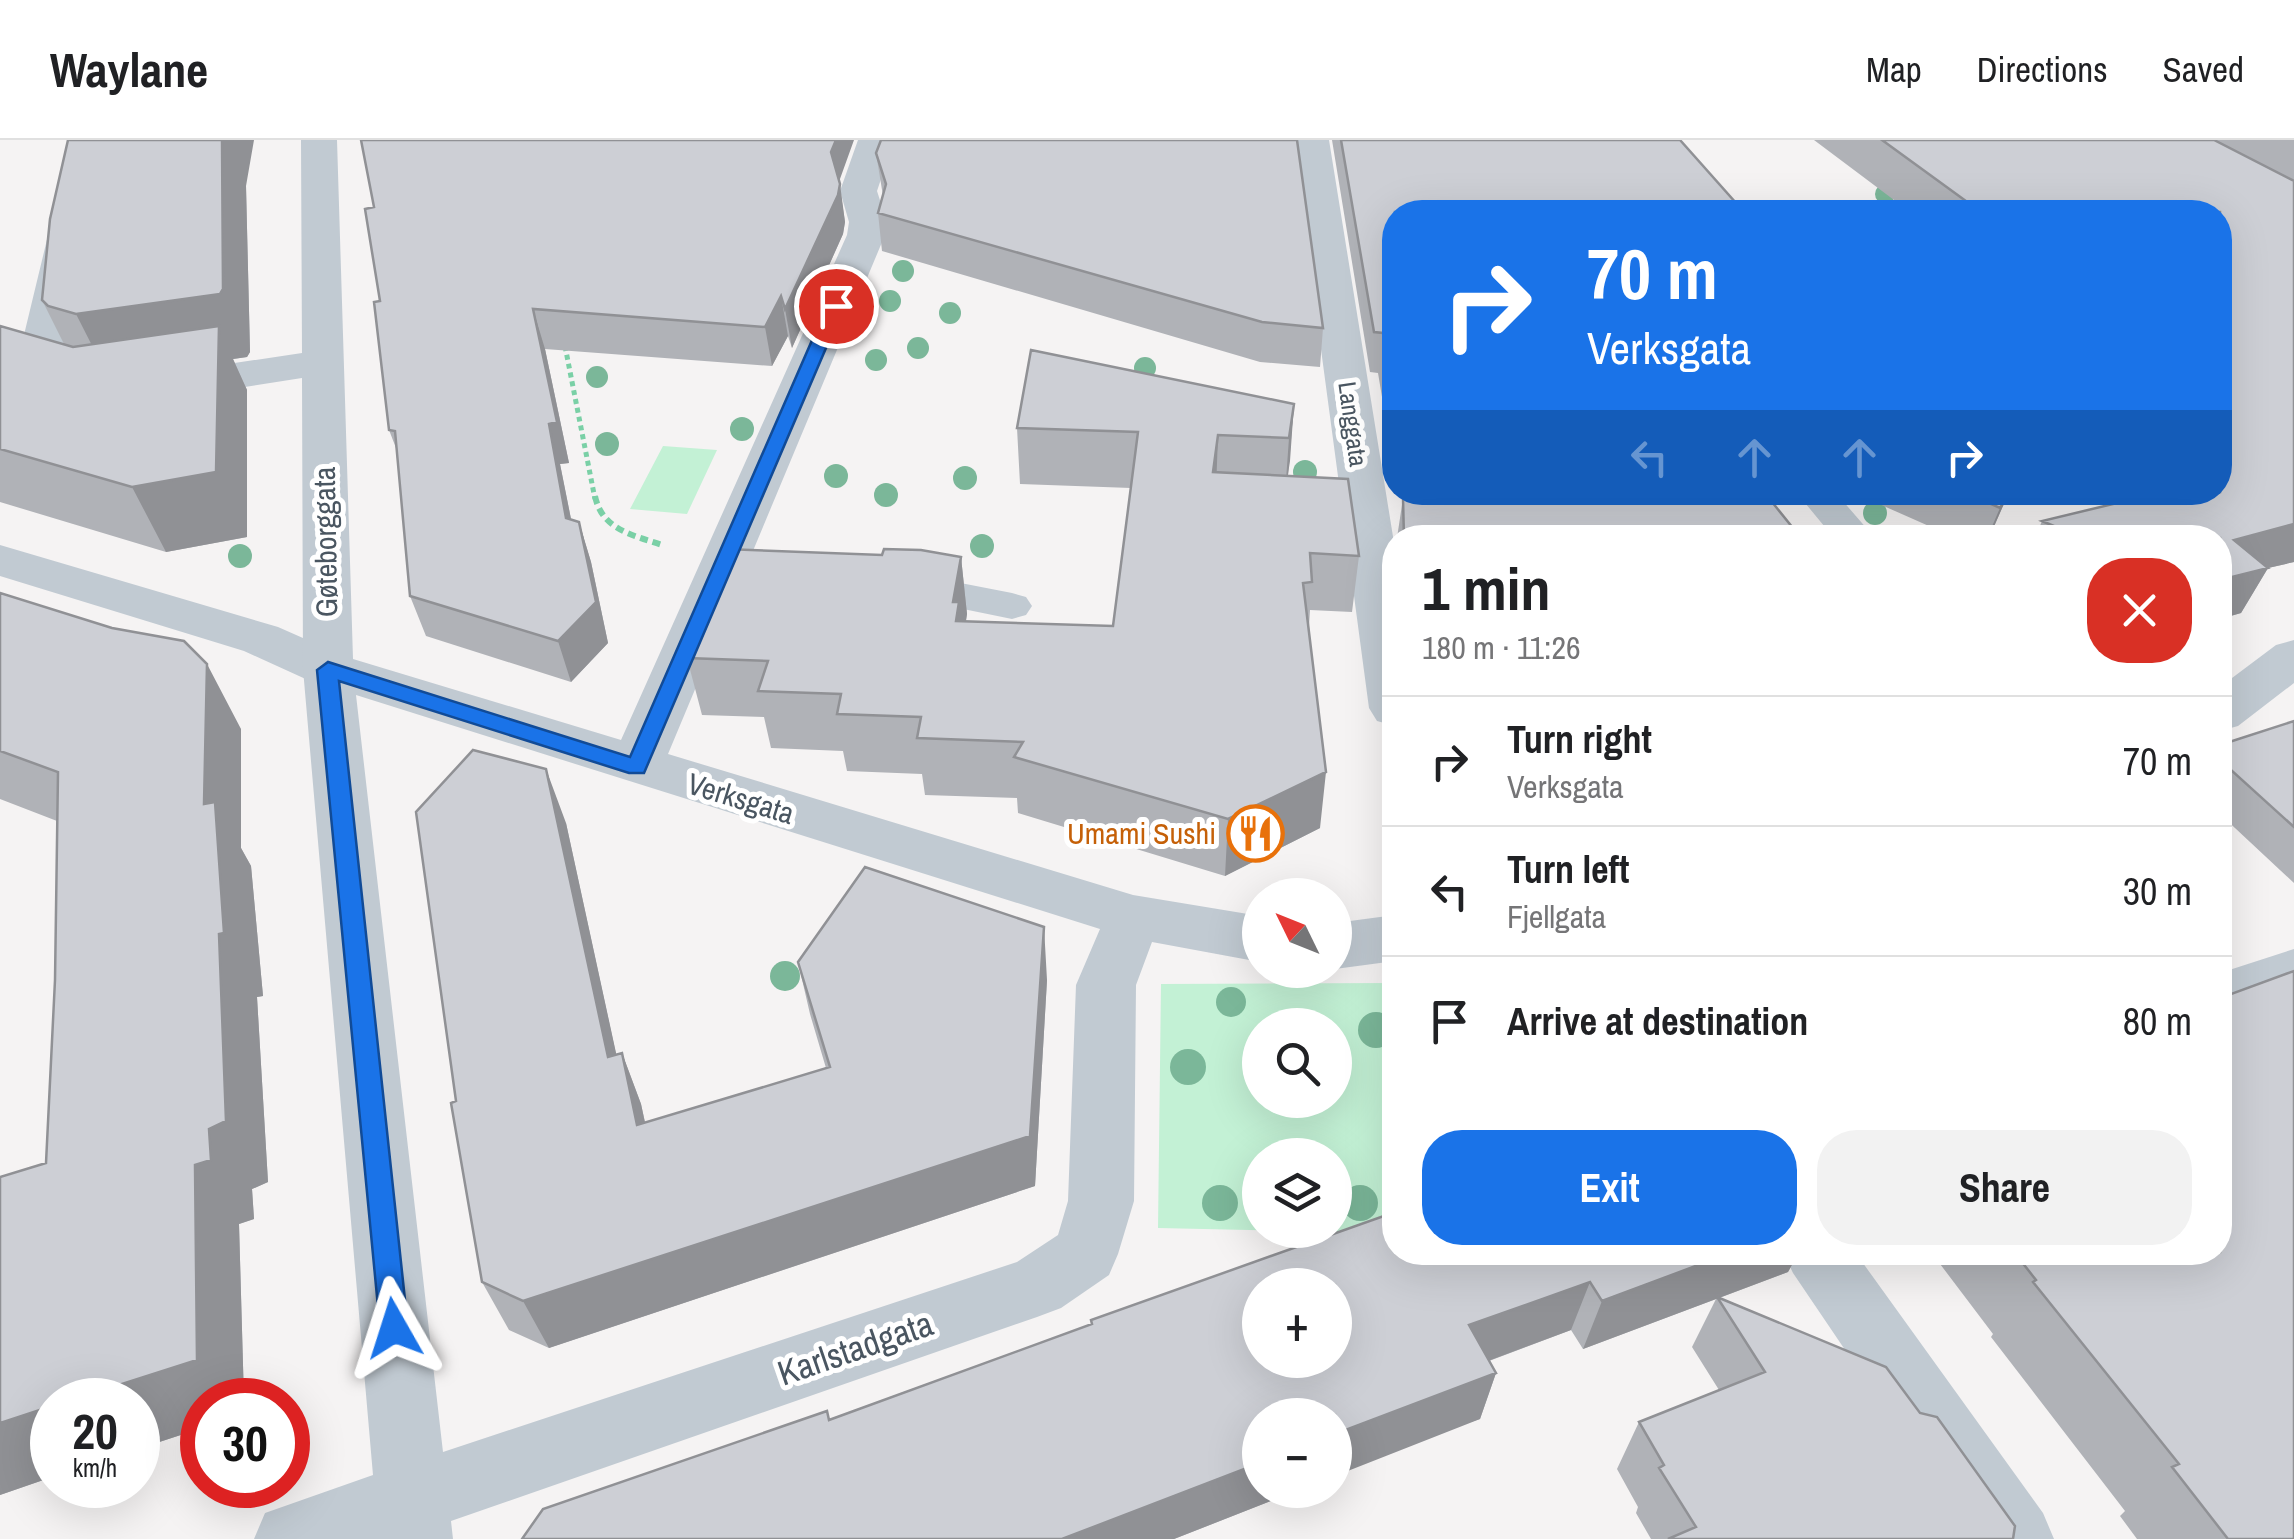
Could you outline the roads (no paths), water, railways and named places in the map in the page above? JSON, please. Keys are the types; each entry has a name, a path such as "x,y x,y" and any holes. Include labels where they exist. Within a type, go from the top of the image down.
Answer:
{"street":[{"path":"90,140 44,339 46,364 64,382 107,394 323,362"},
{"name":"Gøteborggata","path":"319,140 328,670 414,1518"},
{"path":"636,767 748,558 866,235 868,222 855,192 876,140"},
{"name":"Langgata","path":"1311,140 1382,620"},
{"name":"Verksgata","path":"0,560 261,639 328,670 636,767 1134,917 1242,936"},
{"path":"2232,704 2294,657"},
{"name":"Karlstadgata","path":"291,1539 414,1518 1037,1286 1085,1254 1101,1201 1106,985 1134,917"},
{"path":"1352,944 1382,940"},
{"path":"2232,993 2294,972"},
{"path":"1825,1265 2016,1539"}],"lane":[{"path":"1826,505 1844,525"},
{"path":"870,579 1012,606"}],"place":[{"name":"Umami Sushi","path":"1255,833"}]}
